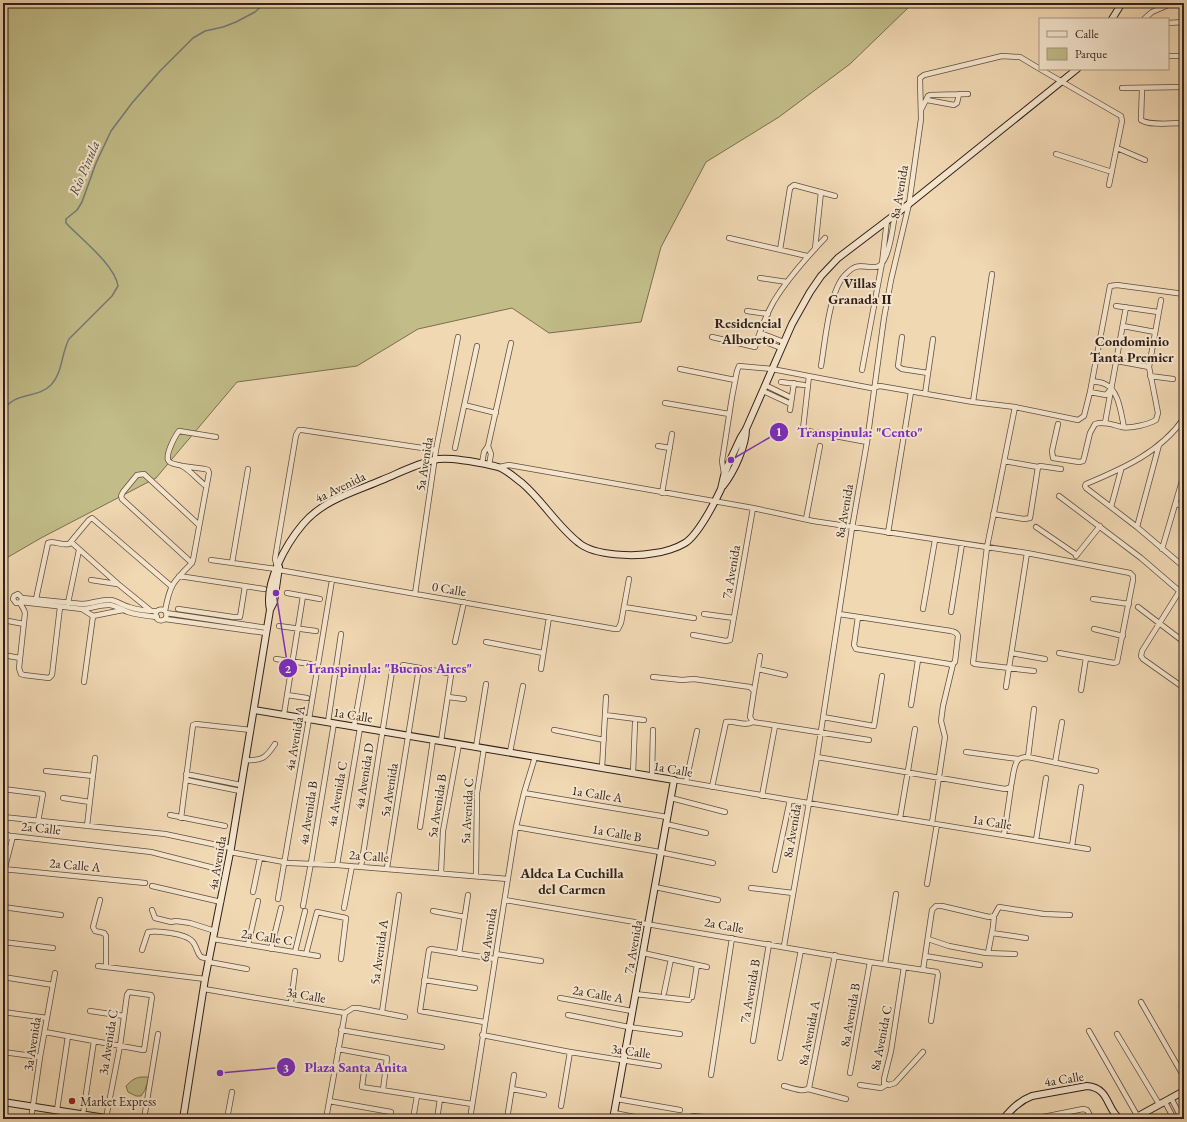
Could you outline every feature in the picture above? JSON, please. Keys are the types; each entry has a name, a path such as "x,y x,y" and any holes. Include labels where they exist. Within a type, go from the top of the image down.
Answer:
{"main road":[{"path":"1113,18 1122,3"},
{"path":"721,489 724,476 782,345 802,306 821,276 838,258 909,204 1076,70"},
{"path":"435,459 459,460 499,467 532,491 570,536 580,544 617,555 638,556 656,553 685,544 698,531 721,489 729,478 746,439 746,429"},
{"name":"4a Avenida","path":"183,1119 204,989 251,730 270,610 270,592 278,568 285,551 296,534 308,518 322,506 337,498 435,459"},
{"name":"1a Calle","path":"254,710 674,780"},
{"name":"7a Avenida","path":"614,1116 674,780"},
{"name":"4a Calle","path":"1003,1119 1024,1099 1032,1096 1087,1086 1096,1088 1105,1096 1120,1119"},
{"path":"1135,1118 1184,1090"},
{"path":"3,1102 109,1118"}],"street":[{"path":"1145,18 1152,12 1173,3"},
{"path":"1169,23 1184,22"},
{"name":"8a Avenida","path":"784,946 821,733 852,528 876,387 884,318 891,280 909,204 921,118 920,78 924,75 1002,56 1020,57 1039,68"},
{"path":"1169,56 1184,56"},
{"path":"1042,70 1121,116 1122,122 1109,184"},
{"path":"1122,88 1184,87"},
{"path":"1142,88 1142,121 1149,123 1184,123"},
{"path":"921,110 928,96 936,94 968,94"},
{"path":"927,100 954,105 957,103 959,94"},
{"path":"1117,148 1145,160"},
{"path":"1056,154 1112,172"},
{"path":"780,250 790,188 794,185 835,196"},
{"path":"815,249 821,192"},
{"path":"821,366 833,296 840,282 852,269 858,266 877,267 882,263 890,244 895,214"},
{"path":"862,370 882,263 887,220"},
{"path":"729,238 807,256"},
{"path":"712,337 754,347 774,302 787,282 807,256 825,238"},
{"path":"973,402 992,274"},
{"path":"760,278 787,282"},
{"path":"724,476 722,461 735,380 738,368 742,366 772,369 871,388 880,386 973,402 1015,407 1078,420 1084,416 1090,392 1110,286 1117,285 1184,294"},
{"path":"1058,424 1052,451 1053,458 1079,462 1083,461 1094,424 1100,422 1124,427 1149,424 1156,420 1158,413 1149,367 1160,300"},
{"path":"1116,306 1158,312"},
{"path":"1105,423 1126,307"},
{"path":"747,311 768,314"},
{"path":"1122,326 1154,332"},
{"path":"760,333 782,345"},
{"name":"5a Avenida","path":"415,594 436,450 458,337"},
{"path":"902,337 898,366 902,369 928,373"},
{"path":"758,339 782,345"},
{"path":"925,394 933,339"},
{"path":"482,463 496,413 511,343"},
{"path":"455,448 477,346"},
{"path":"1182,359 1184,350"},
{"path":"1117,361 1149,367"},
{"path":"680,369 735,380"},
{"path":"809,376 803,429 808,432 867,442"},
{"path":"1150,376 1173,379"},
{"path":"1092,381 1106,384 1111,389 1116,397 1124,427"},
{"path":"781,382 804,385"},
{"path":"790,410 794,383"},
{"path":"764,388 792,398"},
{"path":"764,388 791,404"},
{"path":"1090,392 1106,395 1111,389"},
{"path":"888,533 911,392"},
{"path":"665,403 730,414"},
{"path":"464,405 496,413"},
{"path":"1015,407 987,547 973,662 975,664 1034,672"},
{"path":"1184,418 1178,427 1159,445 1121,470 1086,484 1085,486 1184,567"},
{"name":"4a Avenida","path":"278,568 275,559 296,435 299,430 436,450"},
{"path":"156,617 156,614 162,611 167,601 171,586 192,563 209,473 208,470 171,463 168,457 173,439 179,431 216,436"},
{"path":"662,493 672,434"},
{"path":"1137,527 1159,445"},
{"path":"488,446 491,454 488,465"},
{"path":"658,446 670,448"},
{"path":"806,520 820,446"},
{"path":"1004,461 1038,467 1061,469"},
{"path":"499,467 509,465 753,508 806,520 1027,553 1130,573 1133,580 1117,662 1114,663 1059,653"},
{"path":"182,466 206,486"},
{"path":"993,514 1024,519 1030,518 1038,467"},
{"path":"232,563 248,469"},
{"path":"1111,507 1121,470"},
{"path":"192,563 122,499 122,494 137,475 144,474 199,525"},
{"path":"1162,549 1184,474"},
{"path":"1059,496 1141,558 1184,595"},
{"path":"1176,504 1184,506"},
{"name":"7a Avenida","path":"693,635 726,641 730,640 731,638 753,508"},
{"path":"36,599 48,544 51,542 66,545 71,542 89,520 94,518 171,586"},
{"path":"1074,561 1100,526"},
{"path":"1036,527 1077,555"},
{"path":"923,609 935,540"},
{"path":"71,542 151,611"},
{"path":"951,612 962,544"},
{"path":"68,603 79,550"},
{"path":"1006,687 1027,553"},
{"name":"0 Calle","path":"211,560 278,568 332,580 549,617 614,630 620,627 624,607"},
{"path":"179,576 264,589"},
{"path":"629,579 624,607 694,618"},
{"path":"91,580 118,584"},
{"name":"4a Avenida A","path":"278,899 332,580"},
{"path":"178,610 240,617 245,586"},
{"path":"1179,592 1158,624 1142,651 1141,656 1143,659 1184,688"},
{"path":"287,593 320,598"},
{"path":"284,714 303,596"},
{"path":"21,601 36,599 86,604 100,600 109,600 119,602 131,608 162,611 267,631"},
{"path":"1093,599 1128,604"},
{"path":"21,601 82,609 105,605 156,617 161,620 165,619 267,631"},
{"path":"21,601 24,610 24,624 19,671 22,675 51,677 60,607"},
{"path":"455,642 464,602"},
{"path":"1138,607 1158,624 1184,642"},
{"path":"82,609 93,616 123,610"},
{"path":"162,611 165,619"},
{"path":"704,614 734,618"},
{"path":"839,614 956,632 958,636 955,660 943,706 941,721 945,737 938,778 927,884"},
{"path":"84,682 93,616"},
{"path":"541,669 549,617"},
{"path":"858,617 854,648 856,649 918,660 953,664"},
{"path":"3,620 24,624"},
{"path":"280,626 316,631"},
{"path":"1094,629 1123,636"},
{"name":"4a Avenida B","path":"303,906 311,863 331,723 341,634"},
{"path":"486,642 543,653"},
{"path":"1011,653 1045,658"},
{"path":"3,654 20,658"},
{"path":"753,722 750,718 760,656"},
{"path":"1081,690 1086,658"},
{"path":"276,659 310,664"},
{"path":"911,705 918,660"},
{"name":"4a Avenida D","path":"361,867 393,665"},
{"path":"403,665 450,674 451,677 441,741"},
{"name":"5a Avenida","path":"388,868 419,668"},
{"path":"758,669 785,675"},
{"name":"4a Avenida C","path":"336,865 357,727 363,675"},
{"path":"823,717 874,726 882,676"},
{"path":"653,677 682,680 694,679 750,687 754,691"},
{"path":"476,747 486,684"},
{"path":"510,752 523,686"},
{"path":"287,695 307,698"},
{"path":"448,697 464,699"},
{"path":"602,768 606,697"},
{"path":"1028,757 1034,709"},
{"path":"605,715 644,720"},
{"path":"712,787 726,722 729,721 744,724 753,722 869,740"},
{"path":"1055,762 1062,722"},
{"path":"633,773 636,723"},
{"path":"181,818 193,725 196,724 251,730"},
{"path":"762,796 775,726"},
{"path":"900,818 915,729"},
{"path":"554,730 604,740"},
{"path":"652,776 653,730"},
{"path":"686,782 697,731"},
{"path":"420,827 433,740"},
{"path":"245,760 255,761 262,758 269,753 275,744"},
{"name":"5a Avenida B","path":"441,873 443,831 459,744"},
{"name":"5a Avenida C","path":"476,876 476,793 484,748"},
{"path":"966,752 1018,759 1028,757 1096,771"},
{"name":"6a Avenida","path":"470,1119 484,1022 516,827 535,757"},
{"path":"817,757 1000,789 1009,788 1011,786"},
{"path":"87,826 95,758"},
{"path":"1004,835 1011,786 1018,759"},
{"path":"46,771 93,776"},
{"path":"186,777 241,788"},
{"path":"1036,840 1046,778"},
{"name":"1a Calle","path":"674,780 762,796 1088,849"},
{"path":"1072,846 1081,787"},
{"path":"3,789 43,794 38,822"},
{"name":"1a Calle A","path":"524,793 666,820 706,833"},
{"path":"62,798 90,802"},
{"path":"671,798 725,812"},
{"path":"775,870 790,800"},
{"path":"170,815 225,826"},
{"name":"2a Calle","path":"3,817 38,822 165,834 260,858 284,862 388,868 508,879"},
{"name":"1a Calle B","path":"516,827 660,852 713,863"},
{"path":"3,855 8,836"},
{"path":"4,871 8,836"},
{"name":"2a Calle","path":"8,836 151,852 218,868"},
{"path":"254,892 260,858"},
{"path":"344,908 352,866"},
{"name":"2a Calle A","path":"4,871 145,883"},
{"path":"152,886 221,902"},
{"path":"655,887 718,900"},
{"path":"751,888 793,893"},
{"path":"886,964 896,894"},
{"path":"459,954 468,895"},
{"name":"5a Avenida A","path":"382,1012 399,896"},
{"path":"100,900 93,928 95,931 104,933 106,936 106,967"},
{"name":"2a Calle","path":"504,900 937,972 938,975 931,1020"},
{"path":"248,945 258,901"},
{"path":"923,970 933,908 936,906 942,906 983,917 994,916"},
{"path":"3,907 60,915"},
{"path":"988,953 994,916 999,907 1044,914 1070,915"},
{"path":"271,949 281,908"},
{"path":"152,910 155,918 171,922 178,921 215,931"},
{"path":"295,952 305,911"},
{"path":"433,911 464,917"},
{"path":"306,954 317,912 346,918 341,959"},
{"path":"142,950 148,932 180,935 191,940 201,957 209,961 247,969"},
{"path":"992,933 1026,938"},
{"path":"711,1075 732,938"},
{"name":"2a Calle C","path":"213,939 318,956"},
{"path":"928,939 961,948 988,953 1015,954"},
{"path":"3,942 53,948"},
{"name":"7a Avenida B","path":"753,1041 769,944"},
{"path":"484,1022 420,1011 424,980 430,949 495,959"},
{"path":"780,1058 801,950"},
{"path":"643,953 707,967"},
{"path":"496,954 541,960"},
{"name":"8a Avenida A","path":"808,1089 810,1086 835,955"},
{"path":"925,956 980,965"},
{"path":"664,993 671,959"},
{"name":"8a Avenida B","path":"850,1073 870,962"},
{"path":"635,994 690,999 697,965"},
{"path":"98,966 206,979"},
{"name":"8a Avenida C","path":"904,967 891,1051 883,1081 886,1085 895,1083 923,1052"},
{"path":"291,1003 295,971"},
{"name":"3a Avenida","path":"31,1119 40,1057 56,973"},
{"path":"3,977 53,985"},
{"path":"424,980 475,988"},
{"path":"1184,986 1182,1002 1184,1024"},
{"name":"3a Calle","path":"204,989 345,1013 353,1008 405,1017"},
{"name":"3a Avenida C","path":"109,1118 128,993 151,995 152,997 144,1050 120,1046"},
{"name":"2a Calle A","path":"560,998 632,1011"},
{"path":"1141,1002 1184,1077"},
{"path":"90,1011 124,1016"},
{"path":"3,1012 47,1018"},
{"path":"326,1119 345,1013"},
{"path":"568,1015 629,1027 680,1034"},
{"path":"341,1030 442,1047"},
{"path":"1089,1031 1135,1118"},
{"path":"45,1032 120,1046"},
{"path":"144,1119 158,1034"},
{"path":"1117,1034 1174,1119"},
{"name":"3a Calle","path":"482,1035 570,1052 659,1066"},
{"path":"56,1110 68,1036"},
{"path":"83,1114 94,1041"},
{"path":"338,1049 387,1058 383,1090"},
{"path":"3,1052 40,1057"},
{"path":"561,1106 570,1052"},
{"path":"364,1072 362,1087 472,1104"},
{"path":"507,1119 514,1075"},
{"path":"860,1085 881,1088 886,1085"},
{"path":"784,1086 802,1090 808,1089 846,1099"},
{"path":"512,1089 544,1095"},
{"path":"227,1119 232,1092"},
{"path":"413,1119 417,1096"},
{"path":"1171,1098 1182,1119"},
{"path":"437,1119 440,1099"},
{"path":"617,1099 680,1110"},
{"path":"329,1101 391,1112"},
{"path":"1171,1113 1177,1108"},
{"path":"1043,1117 1085,1109 1088,1110 1092,1119"},
{"path":"1008,1113 1013,1119"},
{"path":"1059,1113 1060,1119"},
{"path":"614,1116 645,1119"},
{"path":"690,1119 693,1116 725,1119"}],"green space":[{"path":"3,3 923,3 910,6 850,64 779,117 706,162 661,247 641,322 549,333 512,308 418,329 357,366 237,382 156,478 41,538 3,560"},
{"path":"149,1077 145,1090 141,1096 136,1096 128,1092 126,1086 136,1078"}],"waterway":[{"name":"Río Pinula","path":"3,411 14,400 39,392 51,385 60,369 64,351 69,339 112,296 118,286 111,269 66,223 66,219 77,210 82,202 96,163 111,131 132,103 160,71 193,38 205,31 236,22 255,12 265,3"}],"place":[{"name":"Transpinula: \"Cento\"","path":"731,460"},
{"name":"Transpinula: \"Buenos Aires\"","path":"276,593"},
{"name":"Plaza Santa Anita","path":"220,1073"},
{"name":"Market Express","path":"72,1101"}],"district":[{"name":"Villas Granada II","path":"860,292"},
{"name":"Residencial Alboreto","path":"748,332"},
{"name":"Condominio Tanta Premier","path":"1132,350"},
{"name":"Aldea La Cuchilla del Carmen","path":"572,882"}]}
